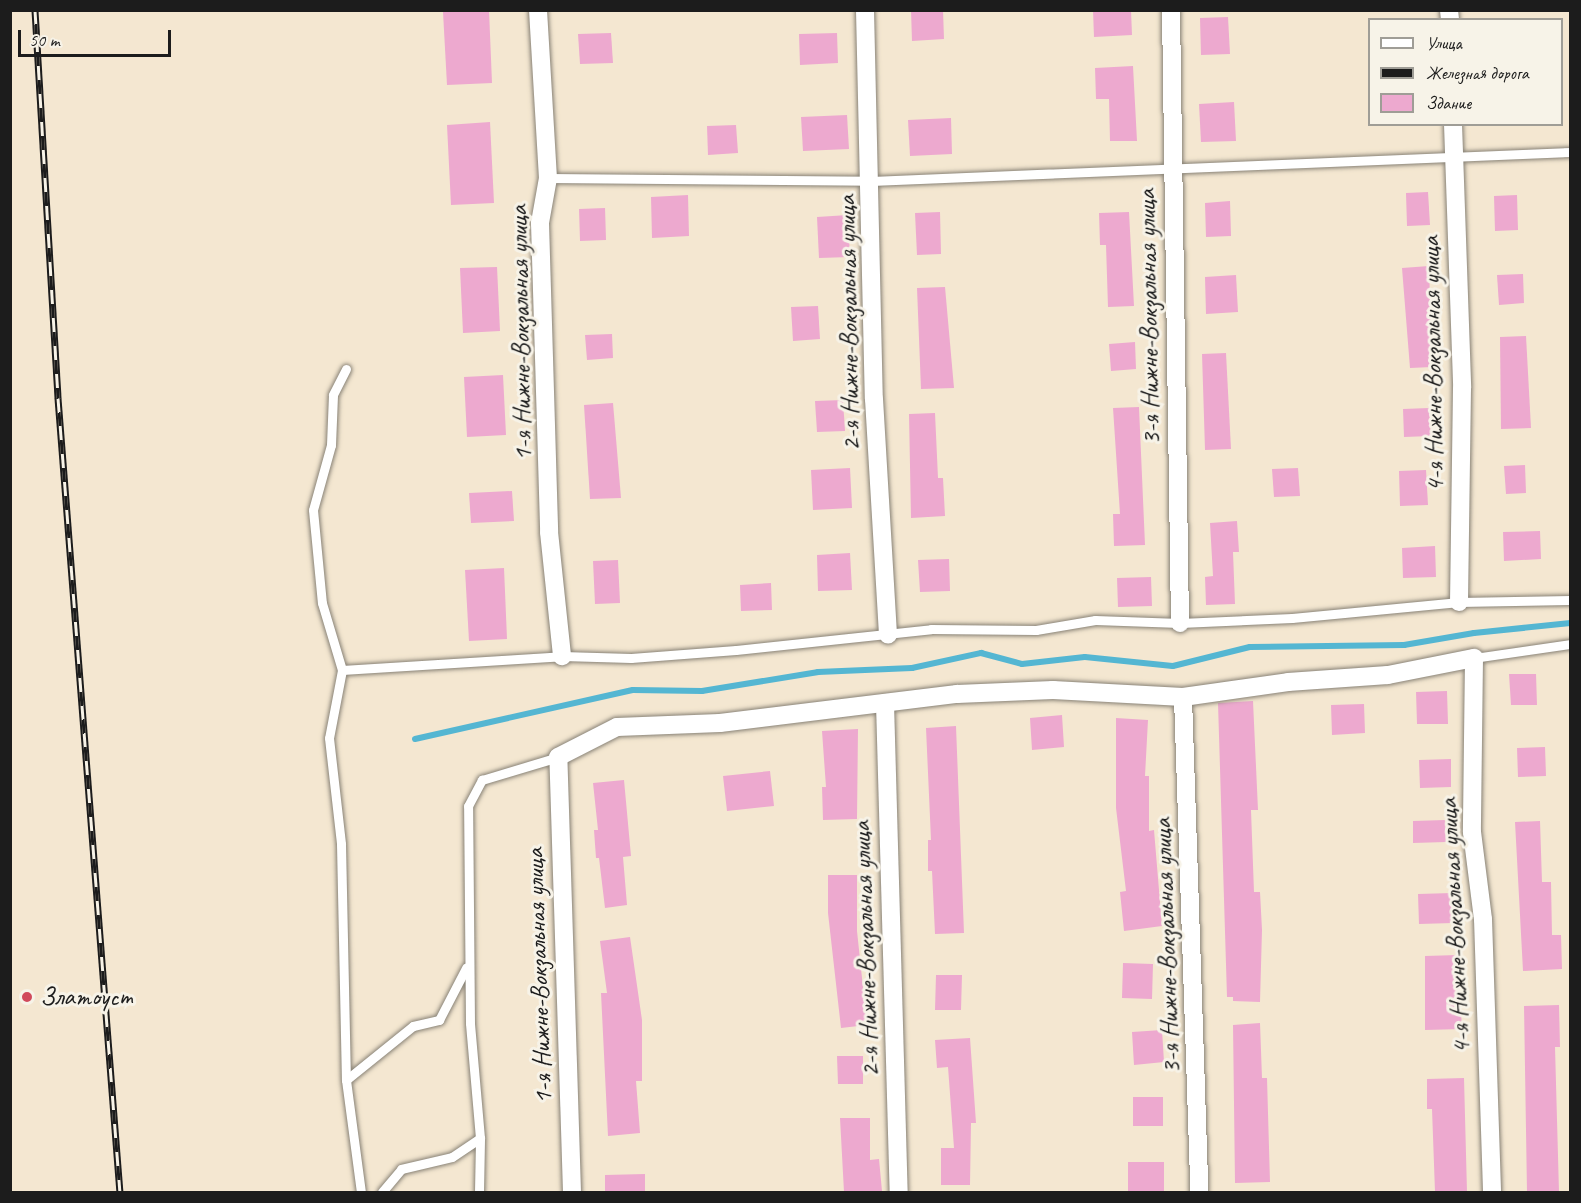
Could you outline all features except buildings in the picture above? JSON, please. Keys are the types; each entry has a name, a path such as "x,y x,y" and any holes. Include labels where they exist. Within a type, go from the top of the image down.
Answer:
{"street":[{"name":"1-я Нижне-Вокзальная улица","path":"538,10 548,178 540,223 549,532 562,656"},
{"name":"2-я Нижне-Вокзальная улица","path":"865,10 871,181 874,399 888,634"},
{"name":"3-я Нижне-Вокзальная улица","path":"1171,10 1180,623"},
{"name":"4-я Нижне-Вокзальная улица","path":"1453,126 1462,388 1459,602"},
{"name":"4-я Нижне-Вокзальная улица","path":"1474,658 1472,832 1483,919 1492,1192"},
{"path":"558,757 617,727 720,723 957,694 1053,690 1183,697 1287,682 1388,675 1474,658"},
{"name":"3-я Нижне-Вокзальная улица","path":"1183,697 1199,1192"},
{"name":"2-я Нижне-Вокзальная улица","path":"885,703 898,1192"},
{"name":"1-я Нижне-Вокзальная улица","path":"558,757 572,1192"}],"lane":[{"path":"548,178 871,181 1570,152"},
{"path":"346,369 333,395 331,445 318,480 313,510 322,603 342,670 329,738 341,844 346,1080 361,1192"},
{"path":"342,670 562,656 631,658 931,629 1036,630 1095,620 1180,623 1292,618 1459,602 1570,600"},
{"path":"1474,658 1570,644"},
{"path":"479,1192 480,1138 470,1023 468,806 482,780 558,757"},
{"path":"346,1080 413,1026 439,1020 460,986 469,959"},
{"path":"381,1192 401,1169 452,1157 480,1138"}],"waterway":[{"path":"415,739 633,690 702,691 818,672 912,668 981,653 1022,664 1085,657 1173,666 1250,647 1404,645 1474,633 1570,623"}],"railway":[{"path":"35,10 58,398 120,1192"}],"place":[{"name":"Златоуст","path":"27,997"}]}
